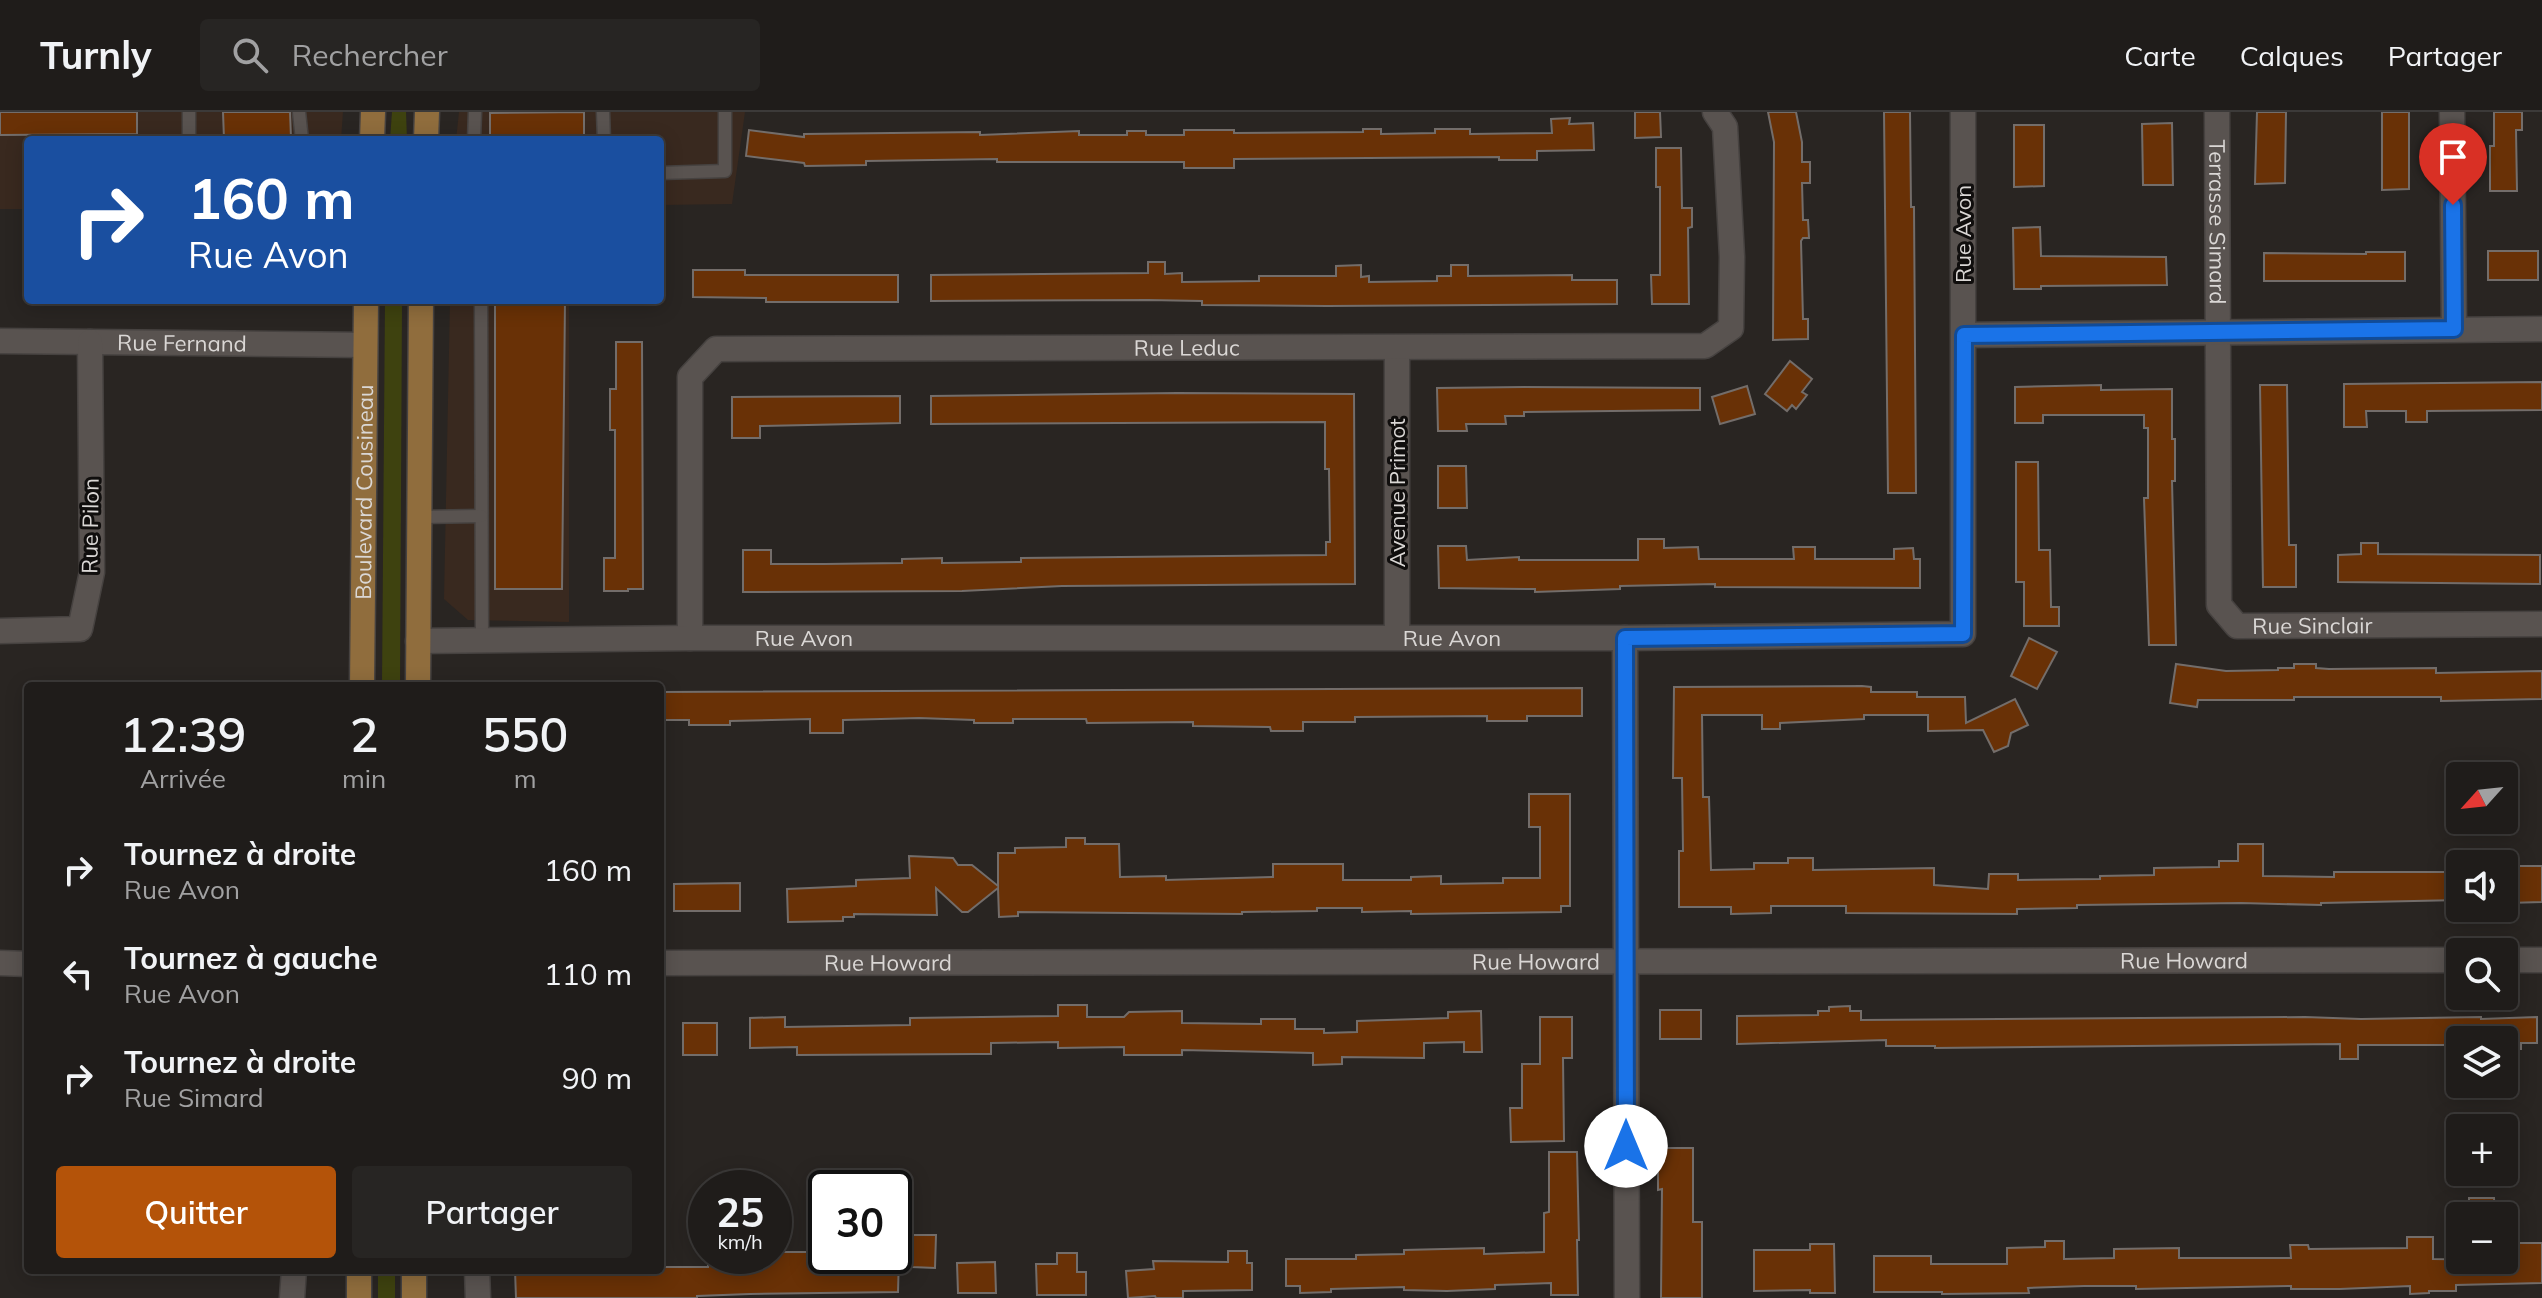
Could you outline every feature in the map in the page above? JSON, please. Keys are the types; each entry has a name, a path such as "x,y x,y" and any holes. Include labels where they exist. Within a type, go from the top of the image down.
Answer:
{"main road":[{"path":"372,136 373,112"},
{"path":"426,136 427,112"},
{"name":"Boulevard Cousineau","path":"362,682 366,304"},
{"path":"418,682 421,304"},
{"path":"359,1274 359,1298"},
{"path":"414,1274 414,1298"}],"street":[{"name":"Rue Leduc","path":"690,638 690,377 716,349 1705,346 1731,328 1732,257 1725,127 1715,112"},
{"name":"Rue Avon","path":"418,641 1397,636 1625,638 1963,634 1963,112"},
{"name":"Terrasse Simard","path":"2217,112 2218,333"},
{"path":"2452,112 2454,329"},
{"path":"1964,335 2542,329"},
{"name":"Rue Sinclair","path":"2218,333 2219,605 2237,626 2542,624"},
{"name":"Rue Fernand","path":"0,341 364,345"},
{"name":"Rue Pilon","path":"0,631 80,629 92,572 90,342"},
{"name":"Avenue Primot","path":"1397,349 1397,636"},
{"path":"1625,638 1627,1298"},
{"name":"Rue Howard","path":"664,963 2446,960"},
{"path":"2518,960 2542,960"},
{"path":"0,963 24,964"},
{"path":"292,1298 294,1274"},
{"path":"477,1274 478,1298"}],"lane":[{"path":"189,112 189,136"},
{"path":"299,112 302,136"},
{"path":"474,136 475,112"},
{"path":"603,112 604,136"},
{"path":"664,173 725,171 725,112"},
{"path":"481,304 482,641"},
{"path":"420,517 481,516"}],"shaded area":[{"path":"0,112 343,112 341,136 24,136 24,209 0,209"},
{"path":"459,112 745,112 732,204 664,205 664,136 456,136"},
{"path":"450,304 569,304 569,622 468,620 444,599"}],"green space":[{"path":"392,112 406,112 407,136 390,136"},
{"path":"385,304 402,304 400,682 382,682"},
{"path":"378,1274 395,1274 395,1298 378,1298"}],"building":[{"path":"0,112 137,112 137,134 0,135"},
{"path":"223,112 290,112 291,136 224,136"},
{"path":"584,112 584,136 490,136 490,113"},
{"path":"1635,112 1660,112 1661,137 1635,138"},
{"path":"1768,112 1796,112 1802,162 1810,162 1810,183 1802,183 1803,220 1808,220 1809,238 1801,241 1803,319 1808,319 1808,339 1773,340 1774,142"},
{"path":"1884,112 1910,112 1911,207 1914,207 1916,493 1888,493"},
{"path":"2257,112 2286,112 2285,183 2255,184"},
{"path":"2382,112 2409,112 2409,189 2382,190"},
{"path":"2494,112 2522,112 2522,130 2516,130 2517,191 2490,191"},
{"path":"1570,118 1569,124 1593,123 1594,150 1537,151 1537,160 1499,160 1499,157 1234,159 1234,168 1184,168 1184,162 997,162 997,159 866,161 866,165 805,166 804,163 746,156 749,130 804,137 804,134 980,132 980,135 1079,131 1079,135 1127,135 1127,131 1146,131 1146,135 1184,135 1184,130 1234,130 1234,133 1363,132 1363,129 1381,129 1381,134 1435,133 1435,129 1470,129 1470,134 1552,133 1551,119"},
{"path":"2172,123 2173,185 2143,185 2142,124"},
{"path":"2014,125 2044,125 2044,186 2014,187"},
{"path":"1656,148 1681,148 1682,208 1692,208 1692,227 1688,228 1689,304 1652,304 1651,275 1660,275 1660,187 1656,187"},
{"path":"2040,227 2041,256 2166,257 2167,285 2014,289 2013,228"},
{"path":"2488,251 2538,251 2538,280 2488,280"},
{"path":"2405,252 2405,281 2264,281 2264,253"},
{"path":"1148,262 1165,262 1165,274 1182,273 1182,282 1259,281 1259,276 1336,276 1336,266 1361,265 1361,277 1369,276 1369,282 1437,281 1437,276 1451,276 1451,265 1468,265 1468,276 1572,275 1572,280 1617,280 1617,304 1327,306 1202,305 1202,301 1148,300 931,301 931,275 1148,273"},
{"path":"693,270 745,270 745,275 898,275 898,302 766,302 766,298 693,297"},
{"path":"495,304 565,304 562,589 495,589"},
{"path":"616,342 642,342 643,589 604,591 604,558 615,558 615,430 610,430 610,389 616,389"},
{"path":"1790,361 1812,379 1802,392 1807,395 1796,409 1792,405 1787,411 1765,394"},
{"path":"2542,382 2542,410 2427,411 2427,422 2406,422 2406,411 2366,411 2367,427 2344,427 2344,384"},
{"path":"2101,385 2101,390 2172,389 2176,645 2149,645 2144,498 2148,498 2148,428 2144,428 2144,415 2043,415 2043,423 2015,423 2015,387"},
{"path":"2260,385 2287,385 2289,545 2296,545 2296,587 2263,587"},
{"path":"1747,386 1755,414 1720,424 1712,397"},
{"path":"1437,388 1700,388 1700,410 1524,412 1524,416 1505,416 1506,424 1466,424 1467,431 1438,431"},
{"path":"1354,394 1355,584 743,592 743,550 771,550 771,564 902,563 902,559 942,558 942,563 1021,562 1021,558 1326,555 1326,542 1330,542 1325,422 931,424 931,396"},
{"path":"900,396 900,423 760,426 760,438 732,438 732,397"},
{"path":"2016,462 2038,462 2039,550 2050,550 2051,607 2059,607 2059,626 2024,626 2024,582 2016,582"},
{"path":"1438,466 1466,466 1467,508 1438,508"},
{"path":"1638,539 1664,539 1664,548 1698,547 1699,559 1794,559 1793,547 1815,547 1815,559 1894,559 1894,549 1913,548 1914,559 1920,559 1920,588 1715,587 1715,584 1535,592 1535,589 1439,588 1438,546 1466,546 1467,560 1519,557 1519,560 1638,560"},
{"path":"2361,543 2378,543 2378,554 2540,555 2540,584 2338,582 2338,555 2361,554"},
{"path":"2029,638 2057,652 2037,689 2011,676"},
{"path":"2176,664 2226,671 2278,670 2294,668 2294,664 2316,664 2316,668 2329,669 2436,668 2436,673 2542,671 2542,699 2441,701 2441,697 2294,697 2294,700 2198,700 2197,707 2170,703"},
{"path":"1862,686 1871,687 1871,692 1917,692 1917,697 1965,697 1966,723 2015,699 2028,725 2011,733 2008,746 1994,752 1983,730 1928,731 1928,715 1864,715 1864,719 1780,723 1780,729 1762,729 1762,715 1702,715 1703,797 1709,797 1711,870 1754,869 1754,863 1788,863 1788,858 1813,858 1813,870 1934,868 1934,885 1988,889 1989,874 2018,874 2018,880 2100,879 2100,876 2154,875 2154,868 2219,867 2219,861 2238,861 2238,844 2263,844 2263,876 2334,877 2334,872 2446,872 2446,900 2321,905 2077,905 2077,908 2017,909 2017,914 1846,913 1846,906 1771,906 1771,913 1731,914 1731,907 1679,907 1679,851 1683,851 1682,778 1673,778 1674,687"},
{"path":"1582,688 1582,716 1527,716 1527,721 1487,721 1487,716 1355,717 1355,722 1303,722 1303,731 1271,731 1270,727 1193,726 1193,722 1087,723 1086,719 1013,719 1013,723 974,723 974,720 919,718 843,720 843,733 810,733 810,719 730,721 730,725 689,725 689,720 664,720 664,692"},
{"path":"1529,794 1570,794 1570,906 1561,906 1561,912 1411,914 1411,911 1362,912 1362,908 1317,908 1317,911 1242,914 1018,912 1018,916 999,917 998,888 968,912 962,912 936,888 937,915 854,914 854,917 843,917 843,921 788,922 787,889 856,886 856,880 910,878 909,856 953,858 958,865 972,865 998,886 998,853 1015,853 1015,848 1066,847 1066,838 1085,838 1085,844 1119,844 1120,877 1166,876 1166,880 1273,877 1273,864 1343,864 1343,880 1411,880 1411,877 1441,876 1441,884 1503,883 1503,878 1540,878 1540,827 1529,827"},
{"path":"2518,866 2542,866 2542,902 2518,903"},
{"path":"740,883 740,911 674,911 674,884"},
{"path":"1058,1005 1087,1005 1087,1017 1182,1011 1182,1023 1261,1024 1261,1019 1295,1019 1295,1029 1324,1029 1324,1033 1357,1032 1357,1021 1448,1018 1448,1012 1481,1011 1482,1052 1464,1052 1464,1042 1424,1043 1424,1058 1342,1057 1342,1064 1313,1065 1313,1053 1182,1050 1182,1055 1124,1055 1124,1047 1058,1048 1058,1042 991,1043 991,1054 797,1055 797,1047 750,1048 750,1018 785,1017 785,1027 910,1025 910,1018 1058,1016"},
{"path":"1850,1006 1850,1011 1861,1011 1861,1020 2537,1017 2537,1043 2521,1043 2521,1049 2518,1049 2518,1026 2446,1026 2446,1045 2358,1045 2358,1059 2340,1059 2340,1044 1935,1048 1886,1046 1886,1040 1737,1044 1737,1016 1818,1015 1818,1011 1829,1011 1829,1007"},
{"path":"1660,1010 1701,1010 1701,1039 1660,1039"},
{"path":"1540,1017 1572,1017 1572,1058 1563,1058 1564,1141 1511,1142 1510,1108 1522,1108 1522,1064 1540,1064"},
{"path":"683,1023 717,1023 717,1055 683,1055"},
{"path":"1658,1148 1693,1148 1693,1222 1702,1222 1702,1298 1661,1298 1662,1189 1658,1190"},
{"path":"1549,1152 1577,1152 1578,1295 1551,1295 1551,1283 1447,1291 1404,1290 1404,1287 1300,1293 1300,1286 1286,1286 1286,1259 1356,1259 1356,1255 1404,1254 1404,1250 1484,1248 1484,1254 1544,1252 1544,1213 1549,1212"},
{"path":"2469,1198 2494,1198 2494,1202 2469,1202"},
{"path":"913,1235 936,1235 935,1268 912,1267"},
{"path":"2407,1237 2433,1237 2433,1259 2446,1259 2446,1274 2518,1274 2518,1243 2542,1243 2542,1283 2456,1285 2456,1291 2410,1294 2410,1286 2136,1289 2136,1286 2084,1286 2028,1288 2029,1293 1874,1292 1874,1256 1931,1256 1931,1264 2007,1264 2007,1248 2045,1247 2045,1241 2064,1241 2064,1259 2114,1258 2114,1249 2179,1248 2179,1258 2291,1258 2290,1245 2308,1245 2309,1249 2407,1248"},
{"path":"1810,1244 1834,1244 1835,1293 1754,1291 1754,1250 1810,1250"},
{"path":"1228,1251 1247,1251 1247,1263 1252,1263 1252,1290 1183,1291 1183,1298 1128,1298 1126,1271 1154,1269 1153,1261 1228,1262"},
{"path":"792,1252 808,1252 808,1274 898,1274 898,1292 750,1294 697,1298 516,1298 515,1274 664,1274 664,1267 688,1267 688,1274 792,1274"},
{"path":"1057,1253 1077,1253 1077,1272 1086,1272 1086,1295 1037,1295 1036,1264 1057,1264"},
{"path":"995,1262 996,1293 958,1293 957,1263"}],"route":[{"path":"1626,1146 1625,638 1963,634 1964,335 2454,329 2453,205"}]}
